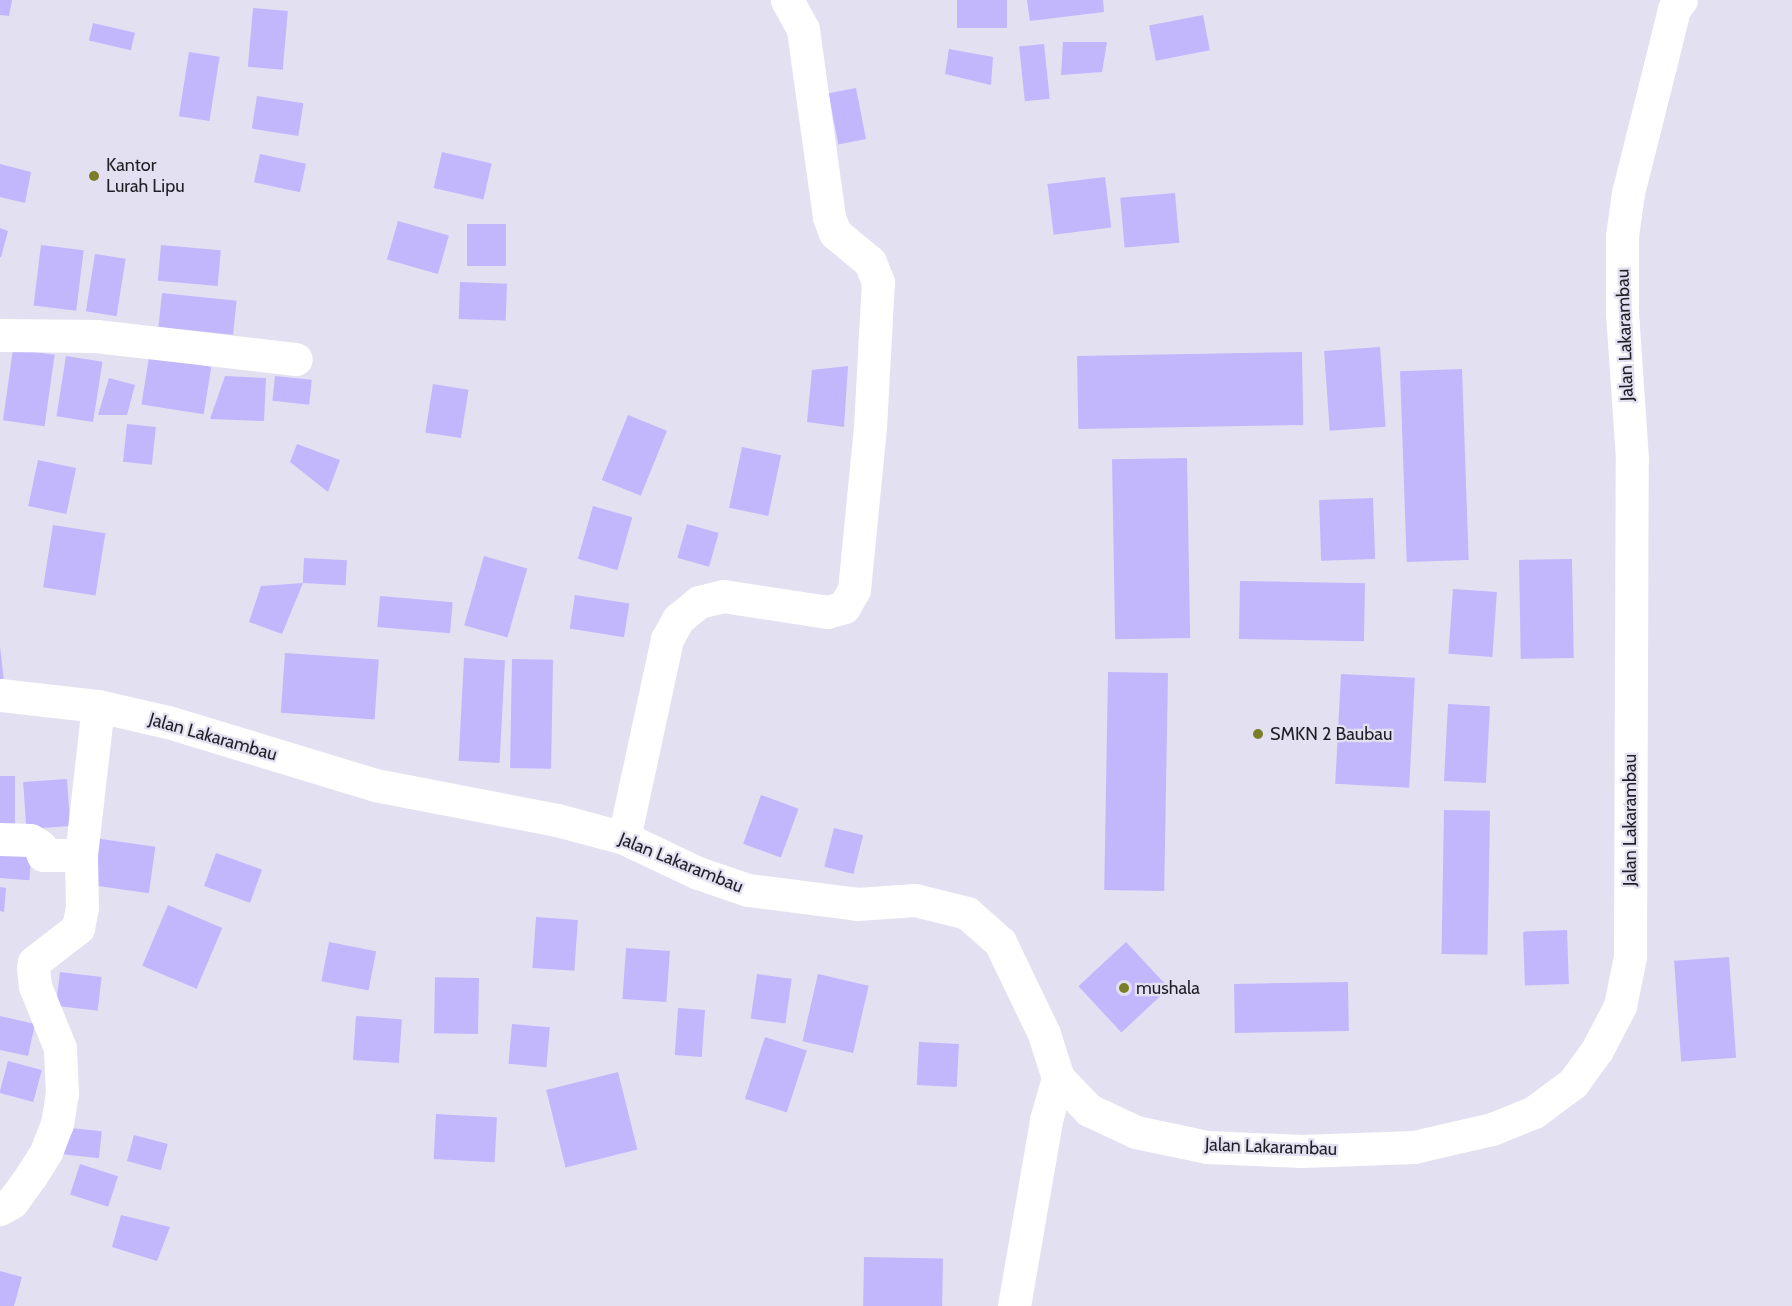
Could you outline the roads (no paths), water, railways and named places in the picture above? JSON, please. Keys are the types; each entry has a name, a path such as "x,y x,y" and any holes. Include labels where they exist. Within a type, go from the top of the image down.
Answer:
{"street":[{"path":"624,838 667,639 678,619 699,602 723,596 827,612 844,607 854,590 870,428 878,282 870,262 836,233 829,217 804,38 787,0"},
{"name":"Jalan Lakarambau","path":"0,695 98,706 168,722 375,785 557,820 624,838 698,873 748,890 857,904 924,901 967,913 1000,942 1044,1034 1058,1078 1089,1110 1136,1132 1207,1147 1302,1151 1413,1147 1492,1129 1534,1112 1573,1083 1597,1050 1620,1006 1630,957 1632,459 1622,314 1622,236 1628,193 1662,54 1674,9 1681,0"},
{"path":"0,335 96,336 296,359"},
{"path":"0,1209 12,1202 31,1176 46,1152 57,1124 62,1094 60,1048 35,986 33,968 34,962 78,928 82,908 81,855 98,706"},
{"path":"0,839 30,840 40,846 43,855 81,855"},
{"path":"1014,1306 1046,1120 1058,1078"}],"place":[{"name":"Kantor Lurah Lipu","path":"94,176"},
{"name":"SMKN 2 Baubau","path":"1258,734"},
{"name":"mushala","path":"1124,988"}]}
